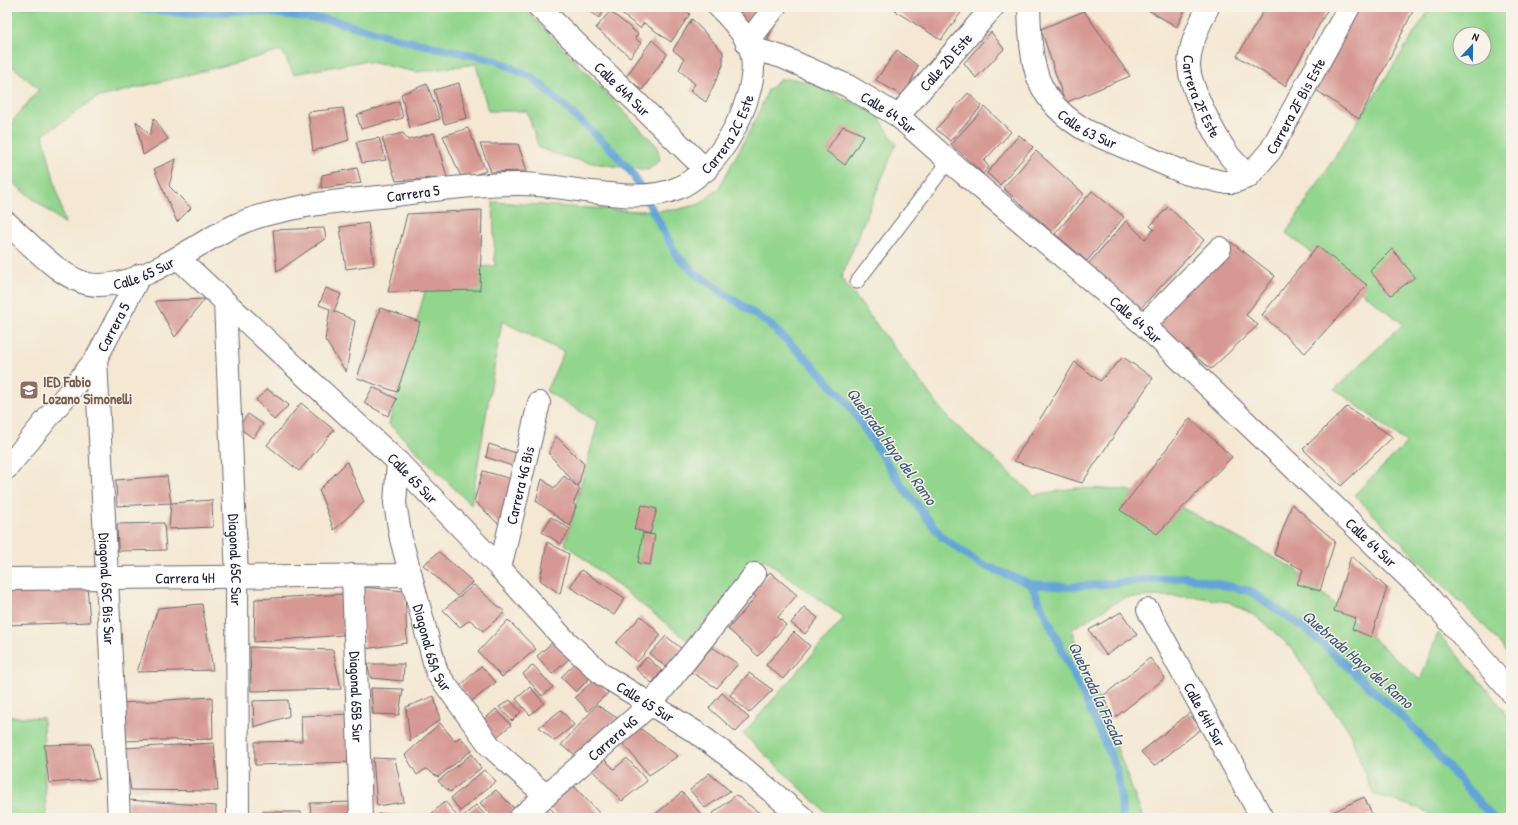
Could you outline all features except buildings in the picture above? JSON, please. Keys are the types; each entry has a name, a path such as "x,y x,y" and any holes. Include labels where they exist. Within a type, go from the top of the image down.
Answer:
{"street":[{"path":"719,7 740,30 749,45 775,7"},
{"name":"Calle 2D Este","path":"898,116 992,7"},
{"name":"Calle 63 Sur","path":"1029,7 1031,55 1035,72 1050,101 1075,124 1137,154 1185,173 1222,182 1234,182 1248,177"},
{"name":"Carrera 2F Este","path":"1208,7 1196,30 1189,65 1195,90 1211,125 1227,153 1248,177"},
{"name":"Carrera 2F Bis Este","path":"1248,177 1271,150 1348,7"},
{"name":"Calle 64A Sur","path":"552,12 706,170"},
{"name":"Calle 64 Sur","path":"749,45 782,57 848,86 898,116 949,161 1144,325 1426,594 1511,692"},
{"name":"Carrera 2C Este","path":"660,194 686,184 706,170 731,134 745,106 752,81 754,66 749,45"},
{"name":"Carrera 5","path":"178,258 233,226 262,215 309,205 489,184 522,184 634,195 660,194"},
{"name":"Calle 65 Sur","path":"7,223 55,266 82,284 115,284 140,275 178,258 398,462 500,568 563,638 603,675 697,733 735,761 803,818"},
{"path":"1144,325 1220,248"},
{"name":"Carrera 5","path":"7,468 96,359 140,275"},
{"name":"Diagonal 65C Sur","path":"225,302 237,577 238,818"},
{"name":"Diagonal 65C Bis Sur","path":"96,359 119,818"},
{"name":"Carrera 4G Bis","path":"500,568 539,403"},
{"name":"Diagonal 65A Sur","path":"398,462 395,503 401,539 437,673 490,746 546,796"},
{"name":"Carrera 4G","path":"520,818 651,704 754,574"},
{"name":"Diagonal 65B Sur","path":"353,575 361,818"},
{"name":"Carrera 4H","path":"7,579 411,575"},
{"name":"Calle 64H Sur","path":"1148,610 1262,818"}],"lane":[{"path":"857,282 949,161"}],"green space":[{"path":"7,7 523,7 657,146 660,160 648,170 579,160 539,148 527,111 488,111 476,64 417,72 364,61 294,74 282,51 96,98 43,135 65,224 7,178 7,128 39,89 7,62"},
{"path":"1431,7 1511,7 1511,658 1490,632 1354,495 1407,443 1335,389 1403,324 1286,233"},
{"path":"781,79 794,79 814,84 877,114 896,144 841,278 947,417 1034,495 1075,488 1127,490 1177,505 1295,569 1420,680 1438,633 1497,701 1511,722 1511,818 1436,818 1420,809 1373,794 1348,729 1326,701 1292,648 1257,617 1229,602 1196,597 1161,596 1123,598 1072,629 1143,818 832,818 743,734 844,618 764,559 687,640 565,544 598,422 546,391 564,352 502,321 471,505 389,424 431,269 495,266 493,202 637,211 675,210 700,204 719,188 757,117 768,90"},
{"path":"7,716 43,718 46,818 7,818"}],"waterway":[{"name":"Quebrada Haya del Ramo","path":"133,7 180,13 253,11 331,20 407,41 495,60 533,78 612,150 633,174 677,256 696,274 769,324 810,362 850,406 900,483 942,537 980,564 1031,584 1069,587 1186,577 1250,591 1310,632 1415,729 1493,818"},
{"name":"Quebrada la Fiscala","path":"1031,584 1117,770 1123,818"}],"place":[{"name":"IED Fabio Lozano Simonelli","path":"29,390"}]}
